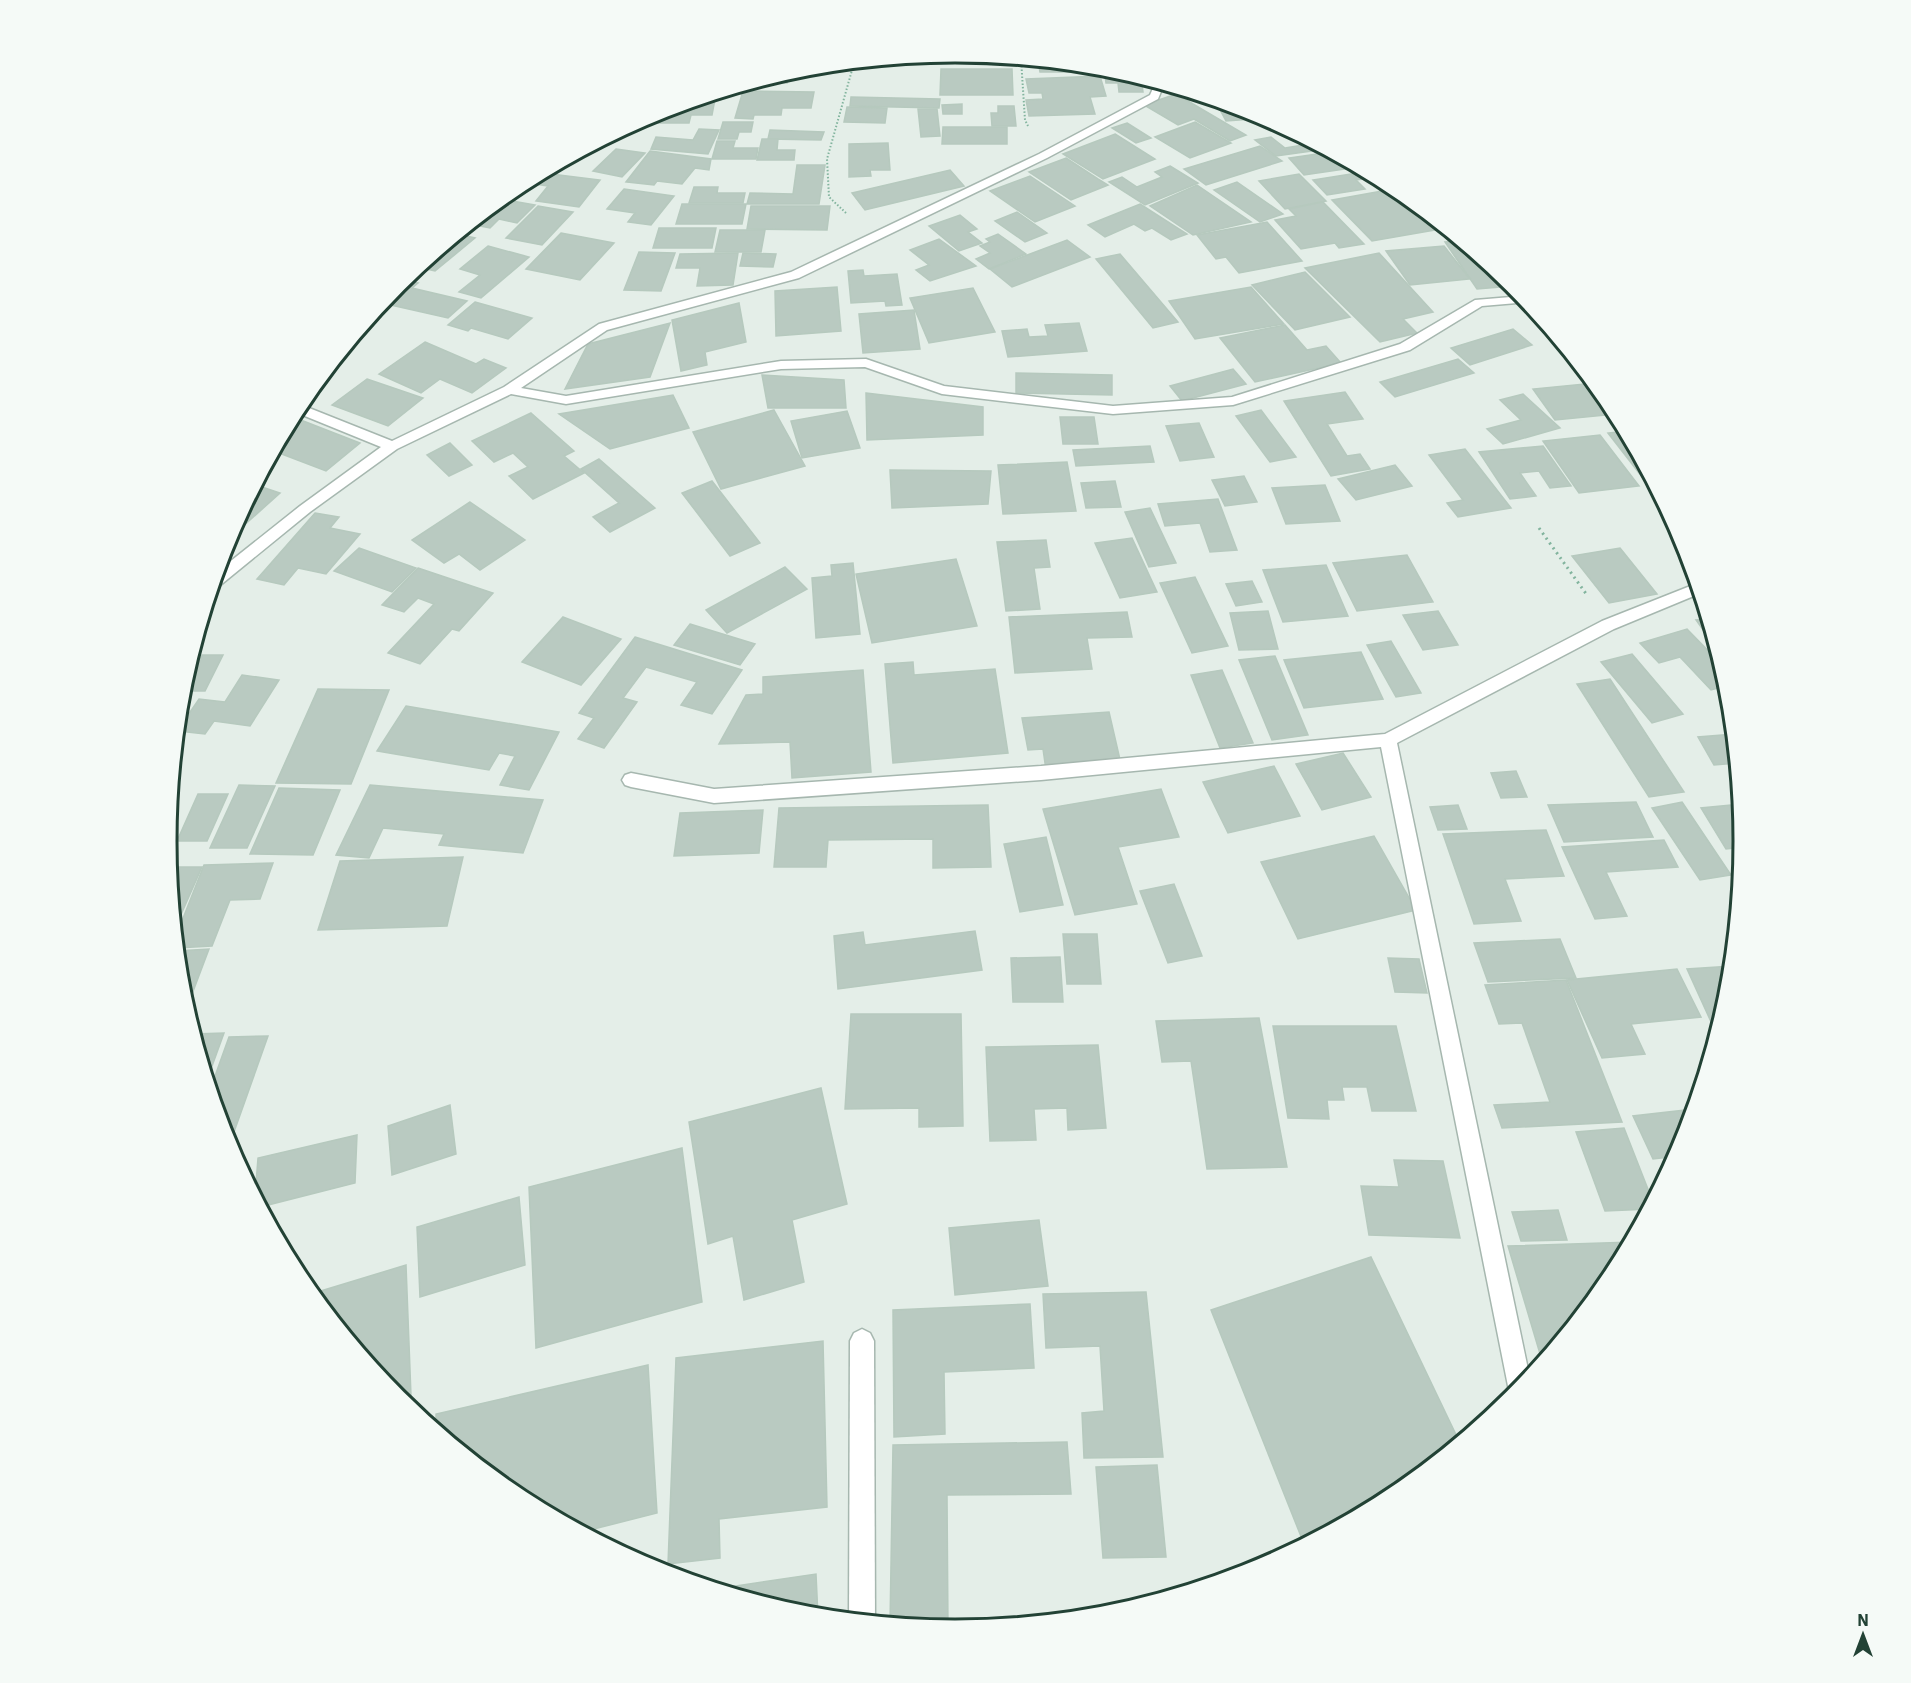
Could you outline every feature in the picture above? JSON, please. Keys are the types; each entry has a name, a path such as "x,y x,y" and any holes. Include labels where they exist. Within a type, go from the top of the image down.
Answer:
{"street":[{"path":"225,574 305,509 392,447 509,390 603,327 795,274 1043,156 1154,97 1157,90"},
{"path":"509,390 566,400 781,365 866,363 942,390 1113,410 1233,401 1405,347 1479,303 1514,300"},
{"path":"306,412 392,447"},
{"path":"631,780 714,796 1041,773 1388,740 1608,625 1693,591"},
{"path":"1388,740 1519,1379"},
{"path":"862,1341 862,1614"}],"path":[{"path":"1021,67 1024,120 1043,156"},
{"path":"852,70 827,159 829,197 871,239"},
{"path":"1539,528 1608,625"}],"building":[{"path":"1039,68 1070,72 1040,72"},
{"path":"941,69 1012,69 1013,95 940,95"},
{"path":"1100,77 1106,96 1090,97 1095,114 1029,116 1026,100 1043,99 1042,93 1029,93 1026,79"},
{"path":"1105,78 1142,86 1143,92 1119,92 1118,83 1106,83"},
{"path":"750,91 814,92 811,108 782,108 781,115 754,115 753,119 735,118 742,93"},
{"path":"1174,95 1181,97 1246,135 1230,141 1194,119 1178,125 1144,105"},
{"path":"851,97 940,99 939,108 850,106"},
{"path":"715,101 712,115 691,115 689,123 656,123"},
{"path":"962,104 962,114 943,114 942,105"},
{"path":"998,106 1014,106 1016,126 992,126 991,113 998,113"},
{"path":"847,107 887,108 885,123 844,122"},
{"path":"918,109 937,109 940,136 921,137"},
{"path":"1220,109 1247,120 1226,121"},
{"path":"723,122 753,122 751,132 739,132 737,139 718,139"},
{"path":"1195,122 1231,143 1190,158 1155,137"},
{"path":"1127,123 1151,138 1136,143 1112,128"},
{"path":"943,127 1007,127 1007,144 942,144"},
{"path":"699,129 719,130 708,154 651,149 656,137 693,140"},
{"path":"770,130 824,132 821,140 768,139"},
{"path":"1115,134 1155,159 1103,179 1063,154"},
{"path":"1271,137 1285,148 1304,145 1314,151 1276,156 1255,140"},
{"path":"762,139 778,139 777,150 795,150 794,160 757,160"},
{"path":"717,141 735,141 733,148 758,148 756,159 712,159"},
{"path":"888,143 890,170 870,170 871,176 849,177 849,144"},
{"path":"1260,146 1282,161 1206,185 1184,169"},
{"path":"616,149 645,153 622,177 593,171"},
{"path":"650,151 711,159 709,170 695,168 682,184 657,181 654,185 626,182"},
{"path":"1320,154 1347,169 1304,175 1289,158"},
{"path":"1066,158 1108,185 1071,200 1029,172"},
{"path":"797,165 825,165 819,204 747,204 750,193 793,194"},
{"path":"1170,166 1198,183 1145,205 1109,182 1122,177 1137,187 1162,177 1155,172"},
{"path":"950,170 964,186 865,210 852,193"},
{"path":"1355,173 1363,179 1356,180 1365,189 1327,195 1313,180"},
{"path":"554,174 600,180 579,207 536,201 548,186 538,185"},
{"path":"1299,174 1326,201 1285,209 1259,181"},
{"path":"1030,176 1075,206 1035,222 990,191"},
{"path":"1237,182 1283,214 1260,222 1214,190"},
{"path":"1197,185 1251,222 1193,235 1150,206"},
{"path":"694,187 718,187 717,193 745,193 743,203 689,203"},
{"path":"624,189 674,196 651,225 628,222 635,213 607,209"},
{"path":"1383,191 1435,230 1372,241 1332,200"},
{"path":"513,201 535,205 517,223 499,219 490,228 480,226"},
{"path":"1323,202 1364,244 1339,248 1335,243 1301,249 1275,220 1296,216 1289,209"},
{"path":"682,204 746,204 742,224 676,224"},
{"path":"1140,204 1187,234 1171,240 1152,228 1145,231 1134,224 1105,237 1088,225"},
{"path":"538,206 573,212 542,245 506,238"},
{"path":"751,206 830,206 827,230 747,229"},
{"path":"1017,212 1047,233 1025,242 995,221"},
{"path":"960,215 977,229 968,232 982,243 959,251 929,226"},
{"path":"1267,222 1302,261 1239,273 1226,257 1216,259 1197,235"},
{"path":"659,228 716,228 712,248 653,248"},
{"path":"720,230 765,230 761,252 715,252"},
{"path":"561,233 614,243 580,280 526,269"},
{"path":"998,234 1026,254 989,269 976,259 990,253 980,246 990,242 986,239"},
{"path":"467,236 475,238 435,271 428,269"},
{"path":"939,239 976,266 930,281 916,270 929,265 910,250"},
{"path":"1067,240 1090,257 1012,287 990,269"},
{"path":"1445,242 1451,242 1502,287 1477,289"},
{"path":"488,246 529,257 481,298 459,292 480,275 460,269"},
{"path":"1444,246 1470,279 1410,285 1386,251"},
{"path":"639,252 675,253 661,291 624,290"},
{"path":"738,253 733,285 697,286 700,268 676,268 680,254"},
{"path":"743,253 776,254 773,267 740,266"},
{"path":"1379,253 1433,312 1403,319 1417,333 1380,342 1305,268"},
{"path":"1120,254 1178,322 1153,328 1096,259"},
{"path":"863,270 864,276 897,274 902,305 886,306 885,301 851,303 848,271"},
{"path":"1305,272 1350,317 1295,330 1252,285"},
{"path":"414,282 418,283 412,288 467,301 448,318 392,305"},
{"path":"837,287 841,331 776,336 775,291"},
{"path":"1251,287 1284,324 1195,339 1169,301"},
{"path":"973,288 995,332 929,343 910,298"},
{"path":"475,302 532,318 508,339 471,328 468,331 448,325"},
{"path":"739,303 746,342 705,352 707,365 681,371 672,320"},
{"path":"914,310 920,349 863,353 859,314"},
{"path":"670,323 650,377 565,389 588,344"},
{"path":"1079,323 1087,351 1008,357 1002,331 1027,329 1029,337 1048,336 1045,325"},
{"path":"1285,325 1307,350 1326,346 1341,363 1255,382 1220,338"},
{"path":"1513,329 1532,345 1470,365 1451,348"},
{"path":"425,342 476,364 484,359 506,368 472,393 440,379 421,393 379,374"},
{"path":"1458,359 1474,373 1395,397 1380,382"},
{"path":"1233,369 1246,384 1182,401 1170,386"},
{"path":"1016,373 1112,375 1112,395 1016,393"},
{"path":"762,375 844,380 846,408 768,408"},
{"path":"367,379 423,398 388,426 332,405"},
{"path":"1585,384 1607,415 1555,420 1533,389"},
{"path":"1345,392 1363,419 1327,424 1347,456 1360,454 1370,469 1331,476 1284,401"},
{"path":"866,393 983,407 983,435 867,440"},
{"path":"1523,394 1560,428 1503,444 1487,429 1521,420 1500,400"},
{"path":"673,395 689,428 610,449 559,414"},
{"path":"774,410 805,466 721,489 693,432"},
{"path":"1261,410 1296,457 1270,462 1236,416"},
{"path":"847,411 860,448 802,458 791,421"},
{"path":"531,413 574,451 564,456 584,473 533,499 509,476 528,467 513,453 494,462 472,441"},
{"path":"1060,417 1094,417 1098,444 1063,444"},
{"path":"301,420 360,443 326,471 280,453"},
{"path":"1199,423 1214,457 1180,461 1166,426"},
{"path":"1617,432 1646,482 1608,433"},
{"path":"1600,435 1639,486 1579,493 1543,441"},
{"path":"450,443 472,465 449,476 427,455"},
{"path":"1150,446 1154,462 1076,466 1073,450"},
{"path":"1543,446 1571,486 1550,488 1539,471 1520,473 1536,496 1510,499 1479,452"},
{"path":"1465,449 1511,508 1458,517 1447,503 1463,500 1429,455"},
{"path":"599,459 655,508 610,532 593,517 619,503 581,469"},
{"path":"1067,462 1076,511 1003,514 998,465"},
{"path":"1395,465 1412,486 1356,500 1338,479"},
{"path":"890,470 991,471 988,504 892,508"},
{"path":"1244,476 1257,502 1225,506 1212,480"},
{"path":"712,481 760,543 730,556 682,493"},
{"path":"1115,481 1121,507 1086,508 1081,483"},
{"path":"1325,485 1340,521 1286,524 1272,488"},
{"path":"262,487 280,493 245,525"},
{"path":"1218,499 1237,550 1210,552 1200,523 1165,526 1158,504"},
{"path":"470,502 525,540 480,570 459,554 444,563 412,540"},
{"path":"1150,508 1176,563 1149,567 1125,512"},
{"path":"315,513 339,517 330,528 360,534 326,574 298,568 284,585 257,579"},
{"path":"1132,538 1157,592 1120,598 1095,543"},
{"path":"1046,540 1050,567 1034,568 1040,609 1006,611 997,542"},
{"path":"359,548 416,568 392,592 334,571"},
{"path":"1620,548 1657,594 1609,603 1572,556"},
{"path":"1407,555 1433,602 1357,611 1333,563"},
{"path":"956,559 977,626 872,643 856,574"},
{"path":"853,563 860,634 816,638 812,578 832,576 831,565"},
{"path":"1326,565 1348,616 1283,622 1263,570"},
{"path":"785,567 807,589 727,633 706,610"},
{"path":"418,568 493,593 459,631 452,629 420,664 388,653 434,604 418,598 404,612 382,605"},
{"path":"1195,577 1228,646 1192,653 1160,583"},
{"path":"1252,581 1262,602 1236,606 1226,584"},
{"path":"1268,611 1278,649 1239,650 1230,613"},
{"path":"1438,611 1458,645 1423,650 1403,615"},
{"path":"1127,612 1132,637 1087,638 1092,669 1015,673 1009,617"},
{"path":"563,617 621,639 581,685 522,662"},
{"path":"1696,620 1701,620 1705,632"},
{"path":"690,624 755,644 740,665 674,645"},
{"path":"1687,629 1710,653 1718,688 1711,690 1680,657 1659,663 1640,643"},
{"path":"635,637 742,670 712,714 681,705 697,682 646,667 623,698 637,702 604,748 578,739 594,718 579,713"},
{"path":"1391,641 1421,693 1396,697 1367,645"},
{"path":"1361,652 1383,699 1304,708 1284,660"},
{"path":"1632,654 1683,714 1652,723 1601,662"},
{"path":"202,655 223,655 205,691 192,691 192,690"},
{"path":"1275,656 1308,735 1272,740 1239,660"},
{"path":"913,662 914,675 995,669 1008,753 893,763 885,664"},
{"path":"863,670 871,772 792,778 790,742 719,744 746,695 763,694 763,677"},
{"path":"1222,670 1253,743 1220,748 1191,675"},
{"path":"242,675 279,680 250,726 214,721 205,734 185,732 188,715 199,699 225,702"},
{"path":"1610,679 1684,792 1649,797 1577,684"},
{"path":"318,689 389,690 351,784 276,783"},
{"path":"406,706 559,732 529,790 500,785 515,756 499,753 489,770 377,751"},
{"path":"1109,712 1121,764 1046,770 1043,749 1028,750 1022,718"},
{"path":"1726,735 1729,764 1714,765 1698,737"},
{"path":"1343,753 1371,797 1322,810 1296,764"},
{"path":"1274,766 1300,816 1228,833 1203,782"},
{"path":"1516,771 1527,797 1501,798 1491,773"},
{"path":"239,785 275,786 247,848 210,848"},
{"path":"370,785 543,800 523,853 439,845 444,834 383,828 369,858 336,855"},
{"path":"279,788 340,790 313,855 250,854"},
{"path":"1161,789 1179,837 1118,847 1137,904 1075,915 1043,809"},
{"path":"198,794 228,794 207,841 177,841"},
{"path":"1636,802 1653,837 1564,842 1548,805"},
{"path":"1682,802 1731,875 1700,880 1652,808"},
{"path":"988,805 991,867 933,868 933,839 828,840 826,867 774,867 779,808"},
{"path":"1458,805 1467,829 1438,830 1430,807"},
{"path":"1733,805 1734,848 1726,849 1701,808"},
{"path":"763,810 759,853 674,856 680,813"},
{"path":"1546,830 1564,876 1505,879 1521,921 1474,924 1443,834"},
{"path":"1374,836 1416,910 1298,939 1261,862"},
{"path":"1046,837 1063,905 1020,912 1004,844"},
{"path":"1664,840 1678,867 1606,872 1627,916 1595,919 1562,847"},
{"path":"463,857 447,926 318,930 340,861"},
{"path":"273,863 260,899 230,900 212,946 185,948 182,921 204,865"},
{"path":"178,867 202,867 181,914"},
{"path":"1174,884 1202,956 1168,963 1140,891"},
{"path":"975,931 982,970 838,989 834,936 863,932 865,945"},
{"path":"1063,934 1097,934 1101,984 1067,984"},
{"path":"1560,939 1576,978 1488,982 1474,943"},
{"path":"209,949 192,994 192,993 185,950"},
{"path":"1060,957 1063,1002 1013,1002 1011,958"},
{"path":"1388,958 1419,959 1427,993 1395,992"},
{"path":"1723,967 1712,1023 1687,969"},
{"path":"1677,969 1701,1017 1631,1024 1645,1054 1602,1058 1567,980"},
{"path":"1566,980 1622,1122 1502,1128 1494,1105 1550,1102 1522,1023 1499,1024 1485,985"},
{"path":"851,1014 961,1014 963,1126 919,1127 919,1108 845,1109"},
{"path":"1259,1018 1287,1167 1207,1169 1191,1061 1162,1062 1156,1021"},
{"path":"1273,1026 1396,1026 1416,1111 1372,1111 1367,1087 1342,1087 1344,1100 1327,1100 1329,1119 1288,1118"},
{"path":"224,1033 211,1068 204,1043 202,1034"},
{"path":"268,1036 234,1132 214,1078 229,1037"},
{"path":"1098,1045 1106,1128 1068,1130 1067,1108 1034,1109 1036,1140 990,1141 986,1047"},
{"path":"821,1088 847,1204 792,1220 804,1282 744,1300 733,1236 708,1244 689,1122"},
{"path":"450,1105 456,1154 392,1175 388,1126"},
{"path":"1686,1110 1667,1157 1653,1159 1633,1116"},
{"path":"1624,1128 1650,1194 1642,1209 1605,1211 1576,1132"},
{"path":"357,1135 355,1183 267,1205 256,1184 258,1158"},
{"path":"682,1148 702,1302 536,1348 529,1187"},
{"path":"1394,1160 1443,1161 1460,1238 1369,1235 1361,1186 1399,1187"},
{"path":"519,1197 525,1265 420,1297 417,1227"},
{"path":"1558,1210 1567,1240 1521,1241 1512,1212"},
{"path":"1039,1220 1048,1286 955,1295 949,1228"},
{"path":"1623,1242 1603,1274 1540,1356 1508,1246"},
{"path":"1371,1257 1457,1437 1388,1489 1302,1539 1211,1310"},
{"path":"406,1265 411,1396 370,1355 321,1291"},
{"path":"1146,1292 1163,1457 1084,1458 1082,1413 1104,1411 1100,1346 1046,1348 1043,1294"},
{"path":"1030,1304 1034,1368 944,1372 945,1434 894,1437 893,1310"},
{"path":"823,1341 827,1507 719,1519 720,1558 668,1564 676,1358"},
{"path":"648,1365 657,1513 591,1530 523,1489 482,1459 436,1421 436,1414"},
{"path":"1067,1442 1071,1494 947,1495 948,1620 890,1617 893,1445"},
{"path":"1157,1465 1166,1557 1103,1558 1096,1467"},
{"path":"816,1574 818,1607 804,1605 732,1587"}]}
